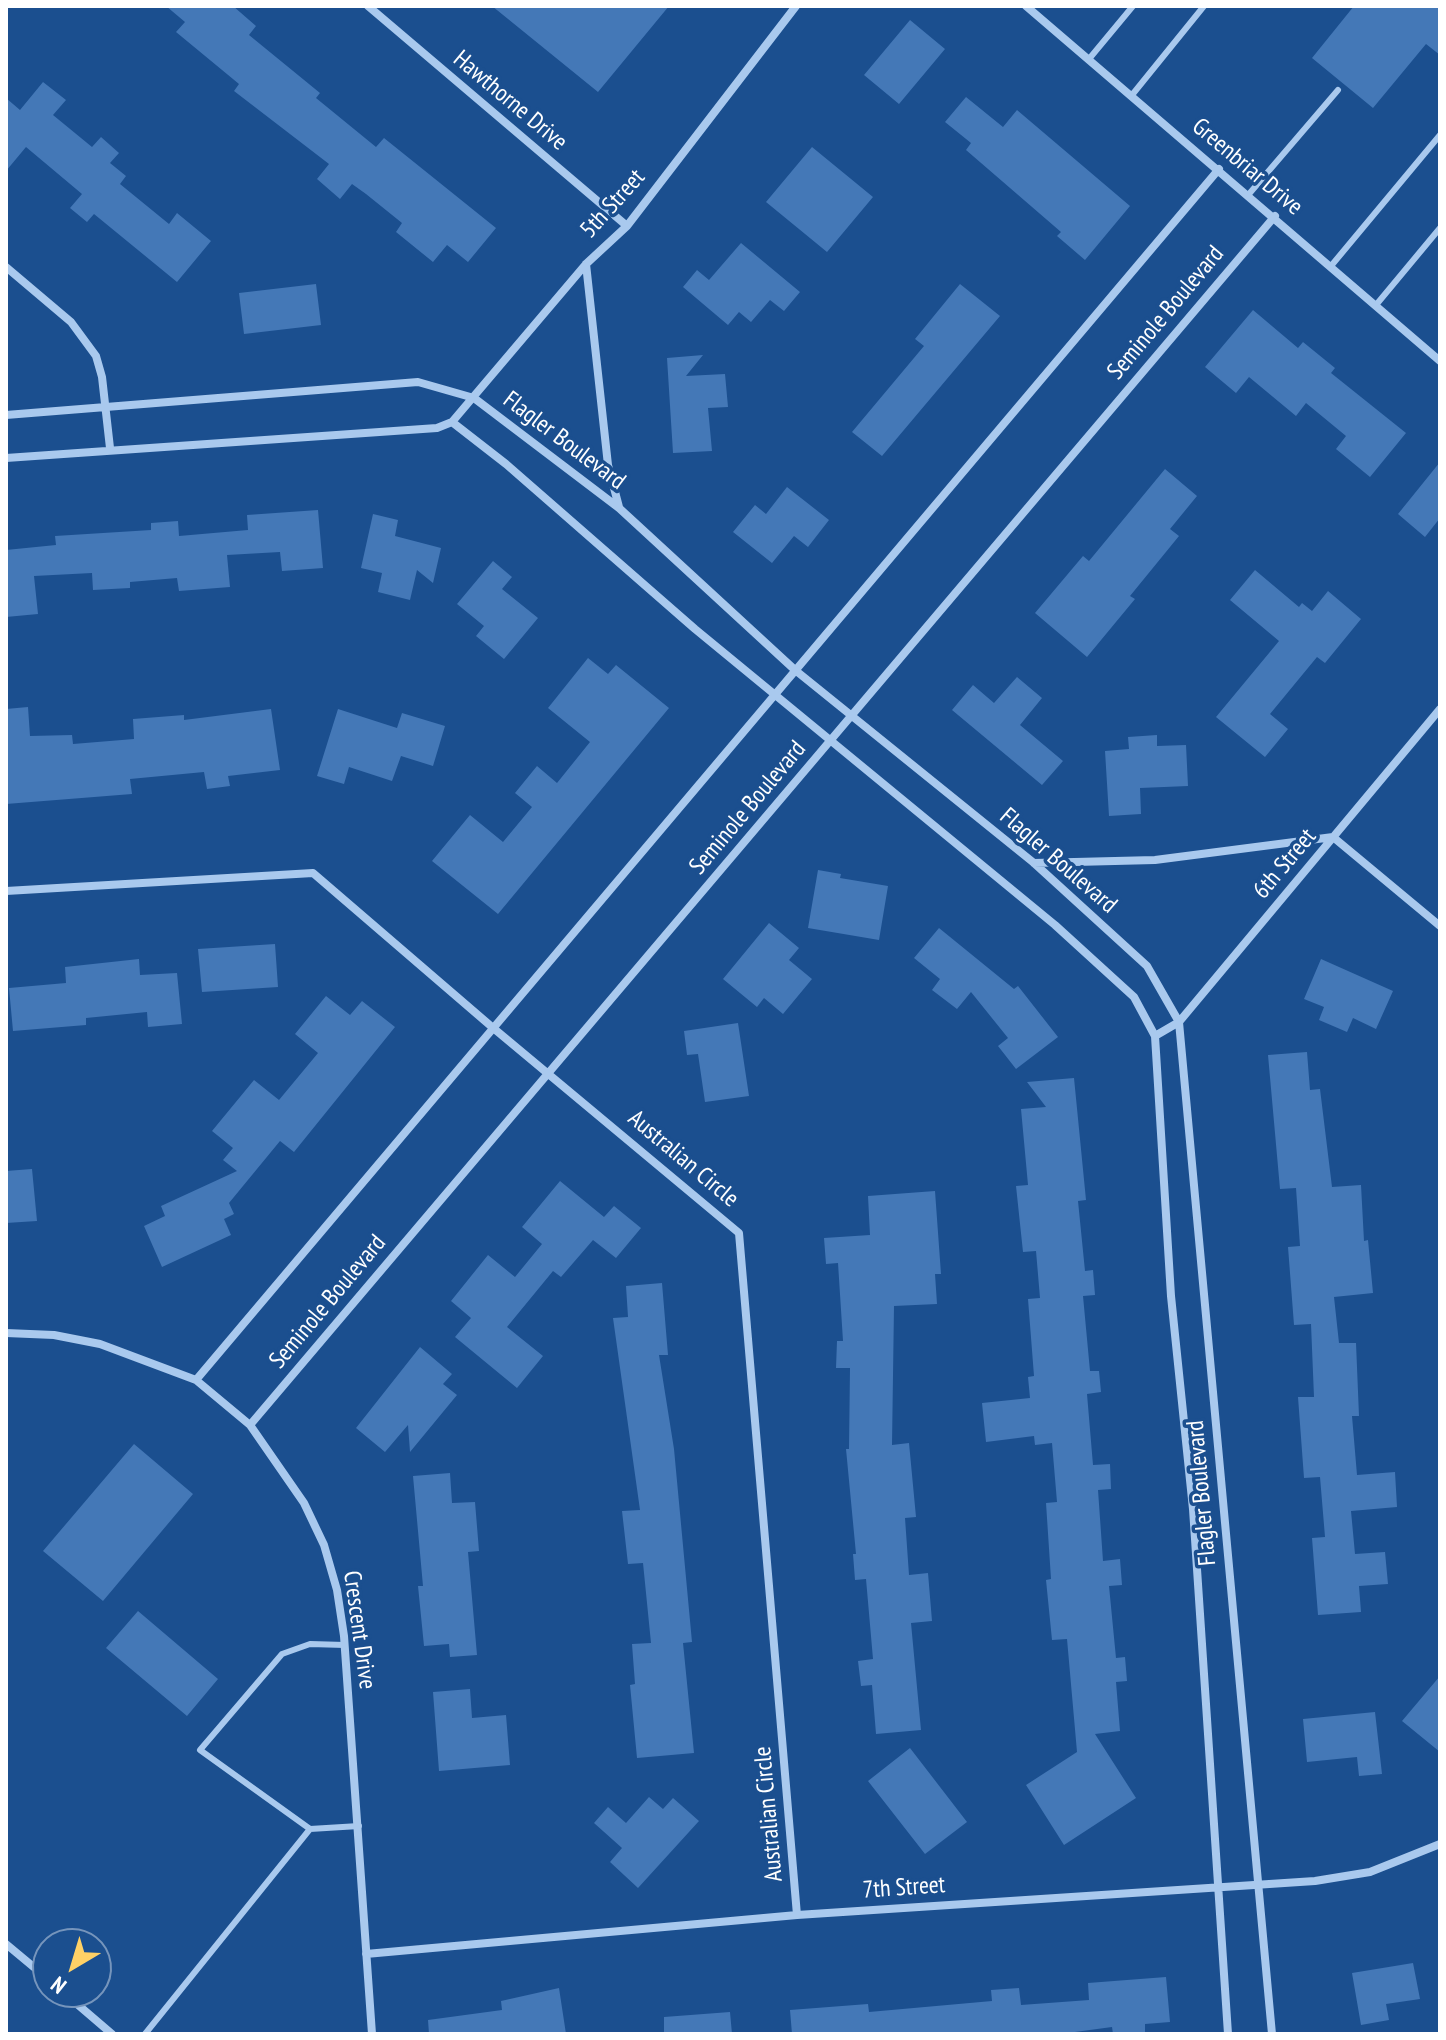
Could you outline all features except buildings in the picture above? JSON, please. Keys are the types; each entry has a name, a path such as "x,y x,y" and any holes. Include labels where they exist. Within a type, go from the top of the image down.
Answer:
{"street":[{"name":"Hawthorne Drive","path":"368,6 627,226"},
{"name":"5th Street","path":"452,422 586,264 627,226 796,6"},
{"name":"Greenbriar Drive","path":"1026,6 1275,216 1440,361"},
{"path":"196,1380 1219,169"},
{"name":"Seminole Boulevard","path":"250,1425 1275,216"},
{"path":"586,264 608,465 619,508"},
{"path":"6,267 85,337 99,367 110,448"},
{"name":"Flagler Boulevard","path":"6,415 418,382 474,398 619,508 795,670 1034,863 1147,966 1179,1022 1272,2034"},
{"path":"6,458 110,448 437,428 452,422"},
{"name":"Flagler Boulevard","path":"452,422 506,464 695,629 776,692 1055,925 1134,997 1155,1036 1170,1281 1193,1509 1228,2034"},
{"name":"6th Street","path":"1155,1036 1179,1022 1440,709"},
{"path":"1034,863 1155,860 1333,837 1440,926"},
{"name":"Australian Circle","path":"6,891 313,873 739,1233 797,1915"},
{"name":"Crescent Drive","path":"6,1333 54,1335 100,1344 196,1380 250,1425 304,1503 324,1545 337,1590 345,1645 372,2034"},
{"name":"7th Street","path":"366,1954 797,1915 1259,1886 1370,1872 1440,1844"},
{"path":"6,1944 32,1966"},
{"path":"82,2008 112,2034"}],"lane":[{"path":"1089,59 1133,6"},
{"path":"1132,95 1204,6"},
{"path":"1249,194 1338,90"},
{"path":"1331,266 1440,135"},
{"path":"1376,305 1440,228"},
{"path":"345,1645 310,1644 282,1654 200,1750 310,1829 359,1826"},
{"path":"145,2034 310,1829"}]}
